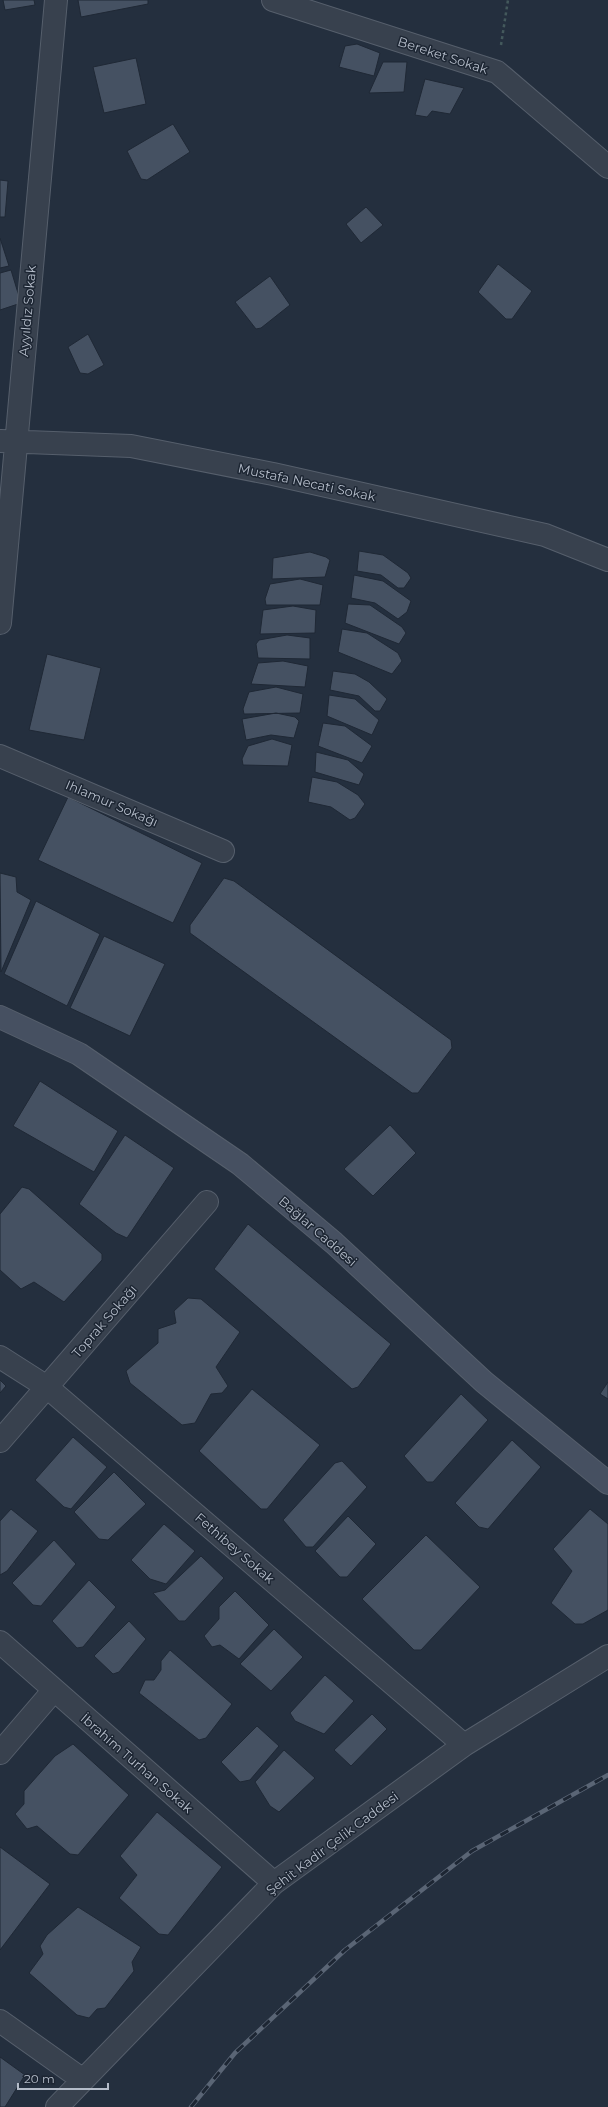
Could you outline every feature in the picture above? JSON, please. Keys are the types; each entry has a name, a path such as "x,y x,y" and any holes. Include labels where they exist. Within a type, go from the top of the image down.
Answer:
{"main road":[{"name":"Bağlar Caddesi","path":"0,1017 79,1054 240,1164 334,1243 484,1382 608,1483"}],"street":[{"name":"Ayyıldız Sokak","path":"0,623 7,441 56,0"},
{"name":"Bereket Sokak","path":"273,0 497,72 608,167"},
{"name":"Mustafa Necati Sokak","path":"7,441 131,446 236,466 545,535 608,560"},
{"name":"Ihlamur Sokağı","path":"0,756 223,850"},
{"name":"Toprak Sokağı","path":"0,1441 207,1202"},
{"name":"Fethibey Sokak","path":"0,1357 47,1387 464,1745"},
{"name":"İbrahim Turhan Sokak","path":"0,1642 274,1883"},
{"name":"Şehit Kadir Çelik Caddesi","path":"57,2107 274,1883 464,1745 608,1656"},
{"path":"0,1753 54,1690"},
{"path":"0,2020 83,2080"}],"path":[{"path":"497,72 508,0"}],"building":[{"path":"3,0 34,0 35,5 5,10"},
{"path":"78,0 148,0 148,4 81,17"},
{"path":"357,44 380,53 374,76 339,67 345,46"},
{"path":"136,58 146,104 104,113 93,67"},
{"path":"383,62 407,62 404,92 369,93"},
{"path":"425,79 464,88 450,114 432,111 427,117 415,115"},
{"path":"173,124 190,152 147,180 141,179 127,151"},
{"path":"0,180 8,181 5,217 0,217"},
{"path":"366,207 383,225 361,243 346,224"},
{"path":"0,238 9,266 0,268"},
{"path":"498,264 532,291 512,319 506,319 478,292"},
{"path":"11,270 21,303 0,310 0,273"},
{"path":"270,276 290,305 261,328 256,329 235,302"},
{"path":"88,334 104,365 88,374 80,373 68,347"},
{"path":"359,551 383,555 408,573 411,578 404,588 398,588 381,575 357,571"},
{"path":"310,552 326,557 330,560 325,577 272,579 273,558"},
{"path":"354,575 383,581 411,601 407,612 398,619 375,603 351,598"},
{"path":"300,579 323,585 320,605 266,605 265,599 270,584"},
{"path":"348,604 370,605 402,627 406,633 399,644 345,623"},
{"path":"293,606 316,610 315,633 260,634 263,610"},
{"path":"342,629 367,633 398,653 402,661 392,674 338,652"},
{"path":"287,635 310,638 310,659 258,658 256,644 259,640"},
{"path":"47,654 101,668 84,740 29,730"},
{"path":"283,661 308,666 305,687 251,684 258,663"},
{"path":"333,671 355,674 369,682 387,699 380,711 375,711 359,696 330,690"},
{"path":"276,687 303,694 300,713 244,714 243,709 249,692"},
{"path":"329,695 355,699 379,720 372,735 327,716"},
{"path":"276,713 295,717 299,721 294,738 271,735 246,740 242,719"},
{"path":"323,723 345,726 372,746 362,763 318,746"},
{"path":"272,739 292,745 288,766 243,765 242,759 248,746"},
{"path":"316,752 348,760 364,774 359,785 315,772"},
{"path":"312,777 337,782 358,795 365,804 355,818 350,820 331,807 308,802"},
{"path":"68,797 202,863 173,923 38,860"},
{"path":"0,873 16,877 17,892 31,900 1,972"},
{"path":"224,878 234,881 451,1040 452,1048 418,1093 412,1093 190,933 190,925"},
{"path":"36,901 100,934 67,1006 4,974"},
{"path":"104,936 165,964 130,1036 70,1008"},
{"path":"40,1081 118,1131 94,1172 13,1126"},
{"path":"390,1125 416,1153 373,1196 344,1169"},
{"path":"125,1135 174,1168 127,1238 116,1233 79,1204"},
{"path":"22,1187 29,1189 102,1254 102,1260 64,1302 34,1282 21,1289 0,1270 0,1214"},
{"path":"248,1224 391,1344 358,1387 352,1389 214,1269"},
{"path":"188,1298 201,1299 240,1332 216,1367 228,1386 222,1393 211,1394 195,1423 182,1425 130,1383 126,1371 158,1343 158,1329 176,1323 174,1311"},
{"path":"0,1380 6,1386 0,1393"},
{"path":"608,1382 608,1399 600,1394"},
{"path":"252,1389 320,1445 267,1509 261,1509 199,1451"},
{"path":"461,1394 488,1420 433,1482 427,1482 404,1456"},
{"path":"73,1437 107,1467 71,1509 64,1507 35,1480"},
{"path":"512,1440 541,1467 488,1529 479,1527 455,1503"},
{"path":"342,1461 367,1487 313,1547 306,1547 283,1520 335,1463"},
{"path":"114,1472 146,1504 108,1540 99,1539 74,1512"},
{"path":"11,1509 38,1531 7,1571 0,1575 0,1521"},
{"path":"590,1509 608,1524 608,1610 583,1624 575,1624 551,1603 572,1571 553,1549"},
{"path":"348,1516 376,1544 347,1577 340,1577 315,1551"},
{"path":"164,1524 195,1551 166,1584 150,1579 131,1560"},
{"path":"426,1535 480,1587 421,1650 414,1650 362,1599"},
{"path":"54,1540 76,1564 41,1606 33,1605 12,1583"},
{"path":"201,1556 224,1578 185,1621 179,1621 153,1593 165,1590"},
{"path":"89,1580 116,1607 83,1647 77,1648 52,1621"},
{"path":"235,1591 269,1625 239,1659 220,1645 212,1647 204,1636 219,1619 219,1607"},
{"path":"129,1621 146,1639 119,1672 113,1674 94,1656"},
{"path":"274,1629 303,1657 271,1691 240,1664"},
{"path":"170,1650 232,1704 206,1738 199,1740 139,1693 145,1680 154,1680 161,1670 161,1661"},
{"path":"325,1675 354,1701 324,1734 295,1721 290,1713"},
{"path":"372,1714 387,1729 351,1766 334,1750"},
{"path":"257,1726 279,1746 250,1780 240,1782 221,1762"},
{"path":"73,1744 129,1795 78,1855 70,1854 37,1826 27,1829 15,1814 24,1804 24,1791 55,1756"},
{"path":"284,1750 315,1778 279,1812 270,1806 255,1782"},
{"path":"157,1812 222,1867 168,1935 159,1934 119,1898 137,1875 120,1856"},
{"path":"0,1847 50,1884 0,1950"},
{"path":"78,1907 141,1947 132,1962 134,1971 105,2008 97,2009 89,2018 77,2015 29,1973 43,1954 40,1946 47,1935"},
{"path":"0,2057 25,2075 5,2107 0,2107"}],"railway":[{"path":"191,2107 235,2053 345,1950 472,1851 608,1775"}]}
